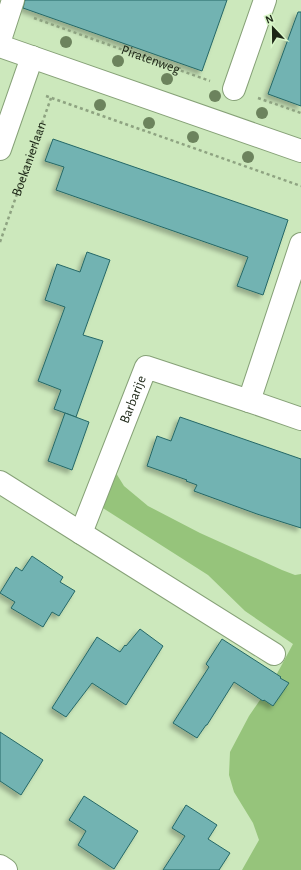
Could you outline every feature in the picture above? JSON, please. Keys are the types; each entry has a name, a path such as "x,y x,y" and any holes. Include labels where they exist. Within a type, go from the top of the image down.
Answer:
{"street":[{"path":"234,89 265,0"},
{"path":"0,40 11,5"},
{"path":"0,46 301,151"},
{"path":"0,149 32,57"},
{"path":"249,401 301,244"},
{"name":"Barbarije","path":"81,533 146,367 301,419"},
{"path":"0,482 274,654"},
{"path":"0,866 6,870"}],"path":[{"name":"Piratenweg","path":"11,5 301,113"},
{"path":"21,88 301,186"},
{"name":"Boekanierlaan","path":"0,242 51,98"}],"green space":[{"path":"111,465 124,486 148,506 200,533 282,570 295,575 301,574 301,870 242,870 259,840 253,823 234,792 229,775 230,752 249,716 273,681 293,644 245,611 208,575 95,503"}],"building":[{"path":"25,0 227,0 202,71 23,8"},
{"path":"298,12 301,12 301,106 268,94"},
{"path":"53,139 288,220 263,295 237,286 248,257 56,190 64,167 45,161"},
{"path":"87,252 110,260 83,335 103,341 76,417 54,409 61,390 38,381 65,307 45,300 57,264 80,272"},
{"path":"65,413 89,422 72,470 48,461"},
{"path":"180,417 301,459 301,528 194,491 197,485 147,466 157,436 171,441"},
{"path":"32,556 63,577 60,582 75,591 59,616 52,612 43,627 11,608 15,602 0,593 16,567 22,571"},
{"path":"140,629 163,646 126,705 92,683 66,717 52,708 97,637 120,652"},
{"path":"222,639 289,683 273,706 234,682 197,738 173,723 209,667 206,664"},
{"path":"0,732 43,760 21,795 0,781"},
{"path":"84,796 138,831 114,869 78,845 86,831 69,820"},
{"path":"186,805 217,825 208,839 230,853 219,870 163,870 185,836 172,828"}]}
